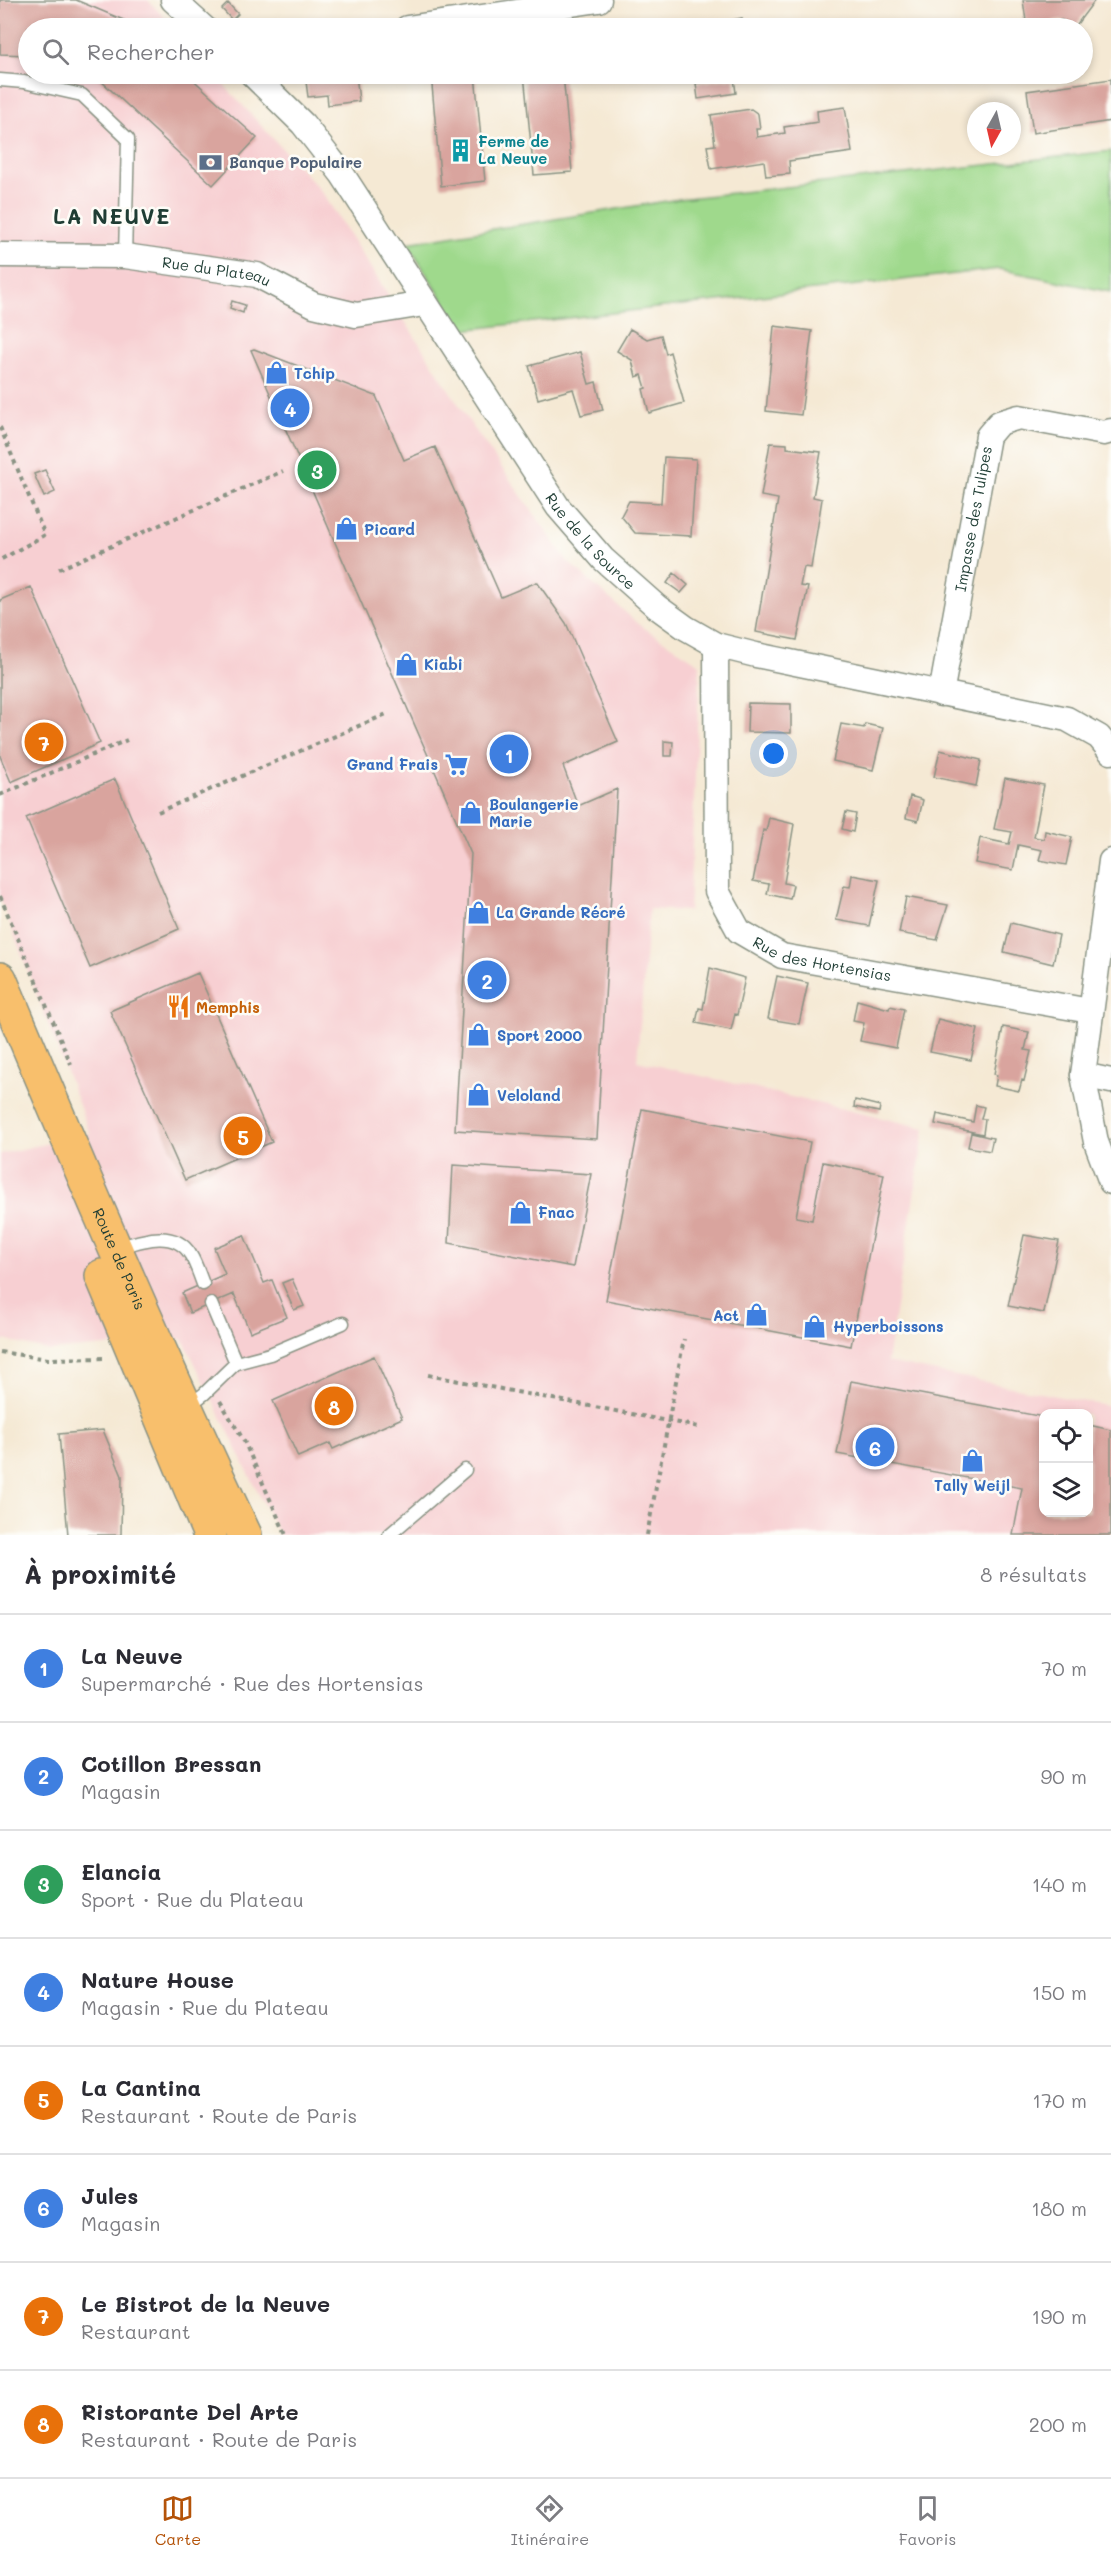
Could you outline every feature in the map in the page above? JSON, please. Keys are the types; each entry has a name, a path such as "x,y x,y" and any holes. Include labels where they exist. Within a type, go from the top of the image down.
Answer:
{"main road":[{"name":"Route de Paris","path":"0,979 184,1408 245,1535"},
{"name":"Route de Paris","path":"0,1027 210,1535"}],"street":[{"path":"173,0 193,18"},
{"path":"476,18 599,0"},
{"name":"Rue de la Source","path":"262,84 303,124 342,174 424,304 558,507 603,559 657,607 686,628 716,645 1067,719 1099,736 1111,752"},
{"name":"Rue du Plateau","path":"0,255 125,256 257,275 314,306 356,315 424,304"},
{"name":"Impasse des Tulipes","path":"941,694 988,436 999,423 1020,417 1104,433 1111,431"},
{"name":"Rue des Hortensias","path":"716,645 717,891 739,931 782,956 1090,1011"},
{"path":"1111,861 1083,1076 1096,1142 1111,1182"},
{"path":"1083,1076 1111,1081"}],"lane":[{"path":"0,80 18,82"},
{"path":"33,84 82,95 128,139 125,256"},
{"path":"114,1248 149,1239 160,1238 174,1241 184,1246 191,1254 203,1284"},
{"path":"212,1304 236,1363"},
{"path":"184,1408 204,1394 236,1363 270,1354 343,1323"},
{"path":"389,1535 465,1470"}],"path":[{"path":"0,427 45,535 0,560"},
{"path":"59,569 283,471"},
{"path":"158,812 389,713"},
{"path":"0,795 127,740"},
{"path":"647,1535 684,1339"},
{"path":"0,1352 48,1359 135,1356"},
{"path":"428,1375 699,1426"}],"shaded area":[{"name":"LA NEUVE","path":"0,0 148,0 165,18 18,18 18,84 223,84 322,192 471,424 568,562 641,626 700,664 689,911 649,909 637,1061 925,1128 887,1362 1111,1407 1111,1535 279,1535 183,1339 50,1351 0,1339 0,1154 90,1134 0,898"}],"green space":[{"path":"1111,151 1111,292 999,269 462,330 407,243 679,199"}],"building":[{"path":"0,0 76,0 119,18 18,18 18,55 0,54"},
{"path":"1023,0 1095,0 1082,18 1026,18"},
{"path":"228,3 238,14 230,18 222,9"},
{"path":"1111,79 1111,121 1033,133 1027,91 1093,84 1093,82"},
{"path":"104,84 198,84 257,138 213,185"},
{"path":"306,84 357,84 359,101 328,105 327,95 308,97"},
{"name":"Ferme de La Neuve","path":"432,84 476,84 485,181 441,186"},
{"path":"525,84 564,84 572,172 534,175"},
{"path":"696,84 735,84 736,93 698,99"},
{"path":"845,107 852,152 789,161 790,174 766,176 764,161 711,169 707,146 715,145 711,115 751,109 758,114 760,129 756,129 757,137 785,133 784,127 818,122 817,111"},
{"path":"232,301 245,305 243,313 230,308"},
{"path":"774,326 812,331 801,415 766,411"},
{"path":"630,329 647,339 661,335 666,354 670,352 684,403 649,413 642,375 636,377 632,360 617,351"},
{"path":"254,349 376,396 404,460 435,447 501,597 537,582 566,623 618,742 563,766 578,806 617,789 597,1139 455,1130 471,854 251,350"},
{"path":"580,352 589,384 596,382 603,410 581,415 573,389 538,399 529,366"},
{"path":"770,443 787,444 787,448 821,452 813,497 822,499 811,568 804,567 800,586 808,587 797,640 756,632 778,499 761,496"},
{"path":"664,457 696,459 691,536 635,533 621,516 629,501 661,503"},
{"path":"45,470 55,492 44,497 34,474"},
{"path":"674,573 688,585 681,593 667,583"},
{"path":"31,587 100,743 11,782 0,756 0,600"},
{"path":"748,703 791,704 791,733 747,732"},
{"path":"841,724 864,728 865,724 883,728 873,770 833,761"},
{"path":"664,741 673,742 672,756 664,756"},
{"path":"940,750 981,760 976,786 934,777"},
{"path":"1005,778 1044,785 1034,837 1044,839 1045,831 1072,837 1066,865 1039,860 1042,850 1018,845 1013,870 975,863 980,838 1009,844 1012,832 994,829"},
{"path":"115,779 179,929 90,968 26,818"},
{"path":"910,796 923,800 918,821 906,818"},
{"path":"846,812 856,814 853,832 842,829"},
{"path":"769,818 794,824 784,883 793,885 790,899 767,894 769,884 753,881 763,830 766,831"},
{"path":"852,875 879,880 869,926 836,920 844,886 850,887"},
{"path":"906,897 948,905 937,940 899,933"},
{"path":"1011,923 1059,935 1053,964 1004,952"},
{"path":"710,968 745,978 737,1015 735,1014 731,1030 696,1023 699,1008 703,1009"},
{"path":"198,973 272,1142 185,1180 110,1011"},
{"path":"777,976 808,983 799,1024 768,1019"},
{"path":"857,1000 889,1009 890,1006 904,1009 896,1048 860,1041 864,1023 853,1021"},
{"path":"938,1019 978,1029 971,1060 930,1052"},
{"path":"1003,1027 1029,1032 1025,1050 1031,1051 1024,1081 1022,1080 1019,1091 995,1086 997,1075 994,1074"},
{"path":"855,1100 880,1106 879,1112 854,1107"},
{"path":"976,1105 984,1107 981,1119 985,1119 983,1134 935,1124 937,1114 973,1122"},
{"path":"642,1109 810,1142 796,1217 812,1220 823,1162 884,1174 851,1346 606,1300"},
{"path":"971,1133 993,1138 990,1151 968,1147"},
{"path":"453,1165 591,1174 573,1267 449,1243"},
{"path":"244,1235 264,1283 272,1280 287,1317 250,1332 234,1294 190,1313 182,1293 225,1274 214,1248"},
{"path":"1024,1235 1059,1241 1044,1313 1008,1306"},
{"path":"292,1279 304,1306 294,1310 282,1283"},
{"path":"374,1356 402,1418 333,1449 330,1443 298,1457 273,1401"},
{"path":"851,1381 1039,1416 1039,1517 1093,1517 1093,1426 1111,1430 1111,1535 1013,1535 1022,1488 837,1454"},
{"path":"103,1430 122,1476 121,1535 68,1535 59,1434"}],"place":[{"name":"Ferme de La Neuve","path":"460,150"},
{"name":"Banque Populaire","path":"211,162"},
{"name":"Tchip","path":"276,373"},
{"name":"Nature House","path":"290,408"},
{"name":"Elancia","path":"317,470"},
{"name":"Picard","path":"346,529"},
{"name":"Kiabi","path":"406,664"},
{"name":"Le Bistrot de la Neuve","path":"44,742"},
{"name":"La Neuve","path":"509,754"},
{"name":"Grand Frais","path":"456,764"},
{"name":"Boulangerie Marie","path":"471,813"},
{"name":"La Grande Récré","path":"478,912"},
{"name":"Cotillon Bressan","path":"487,980"},
{"name":"Memphis","path":"178,1007"},
{"name":"Sport 2000","path":"479,1035"},
{"name":"Veloland","path":"479,1095"},
{"name":"La Cantina","path":"243,1136"},
{"name":"Fnac","path":"520,1212"},
{"name":"Act","path":"757,1315"},
{"name":"Hyperboissons","path":"815,1326"},
{"name":"Ristorante Del Arte","path":"334,1406"},
{"name":"Jules","path":"875,1447"},
{"name":"Tally Weijl","path":"972,1461"}],"district":[{"name":"LA NEUVE","path":"112,215"}]}
